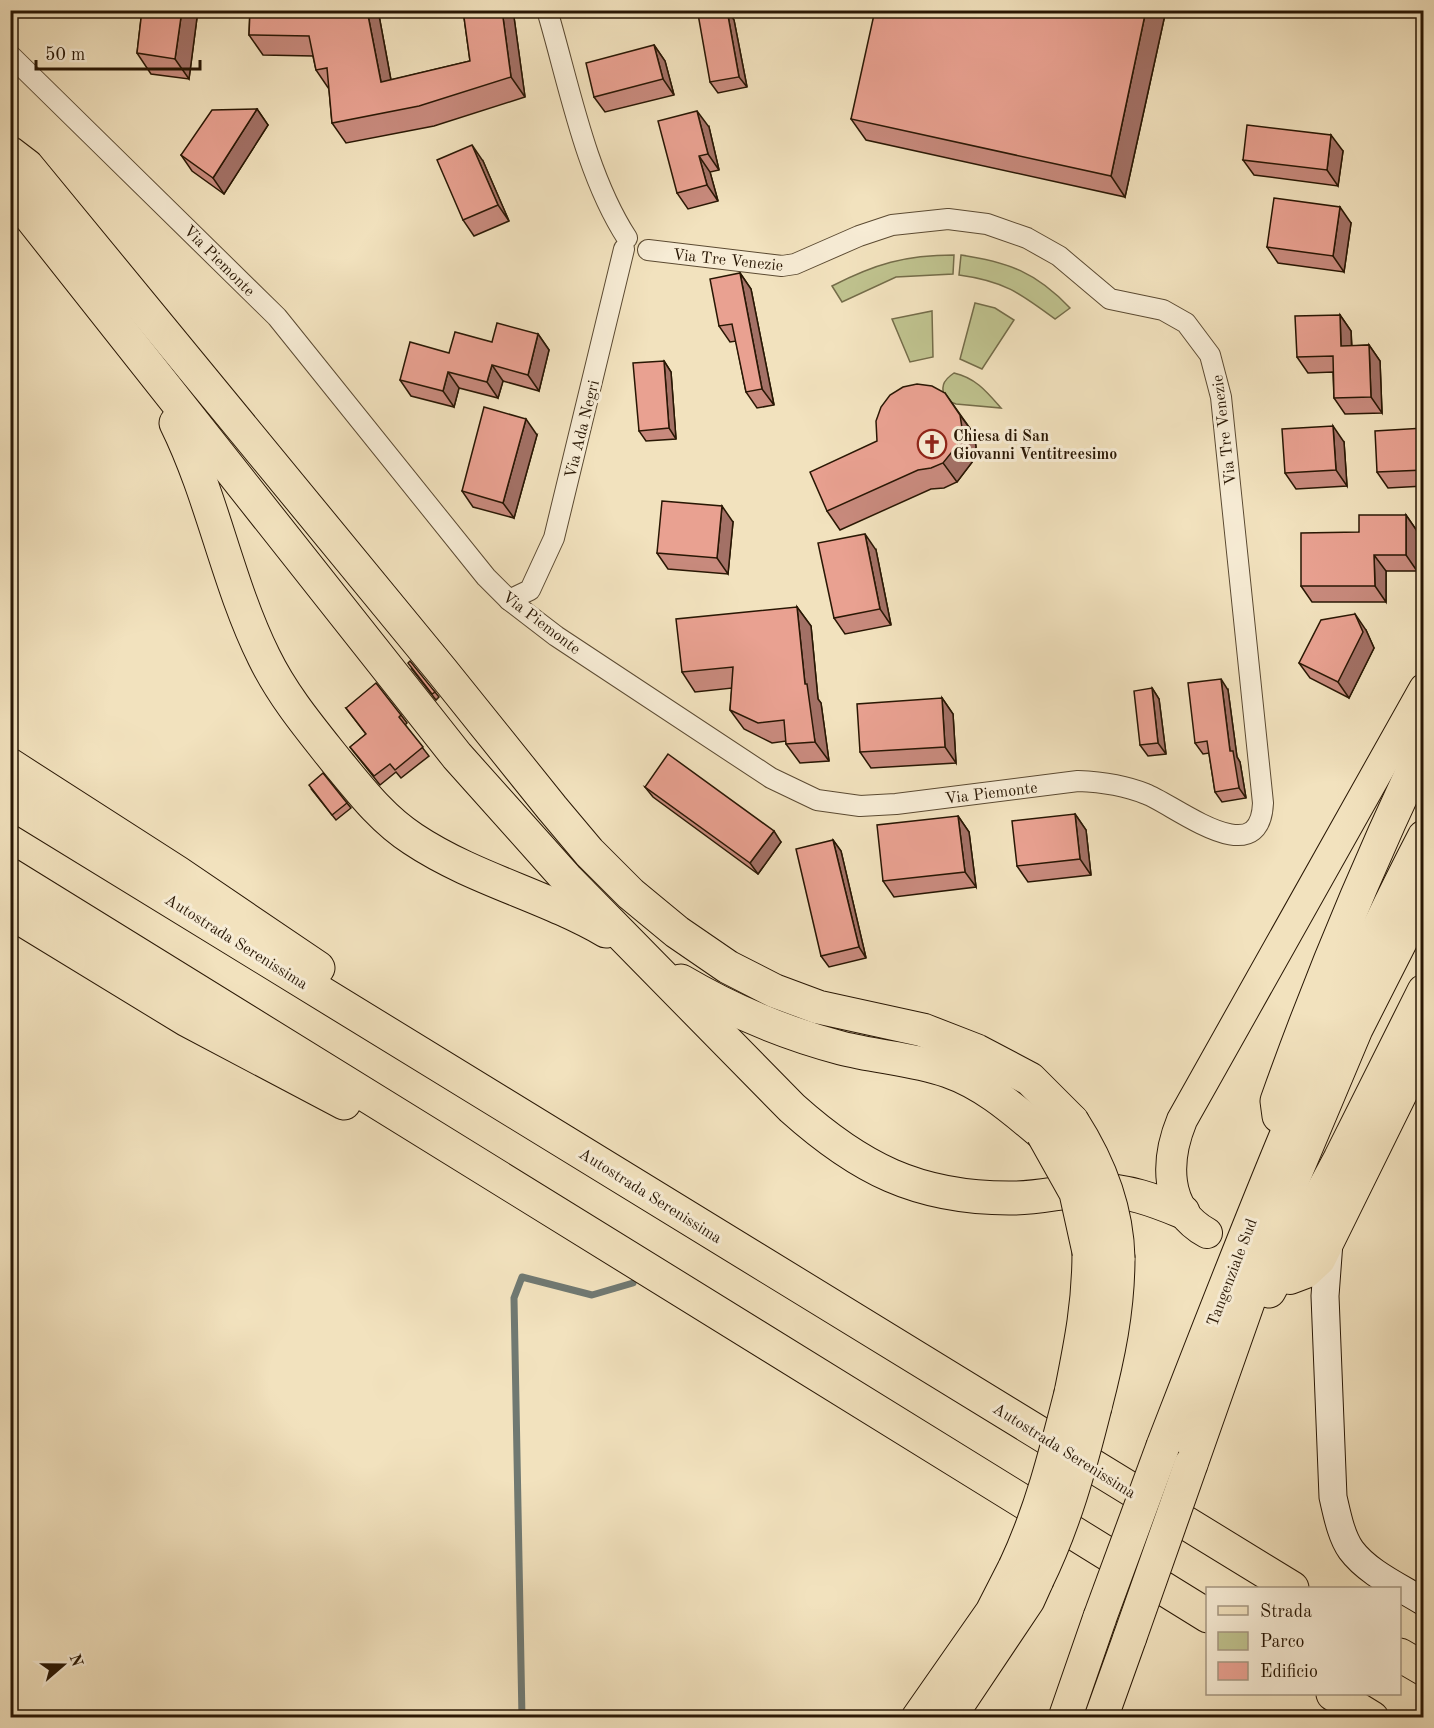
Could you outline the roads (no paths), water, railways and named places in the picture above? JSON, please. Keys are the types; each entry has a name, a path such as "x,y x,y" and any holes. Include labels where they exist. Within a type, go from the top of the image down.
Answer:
{"highway":[{"path":"10,153 27,166 442,670 559,817 589,852 631,894 677,932 728,967 775,991 818,1007 923,1030 977,1051 1030,1079 1057,1127"},
{"path":"10,191 442,738 538,848 792,1108 830,1142 868,1166 907,1183 960,1196 1011,1198 1093,1190 1120,1191 1153,1200 1195,1223"},
{"path":"146,366 191,456 245,613 264,658 299,715 363,794 393,825 425,847 478,875 588,921 704,994 780,1030 842,1048 948,1071 1057,1127 1092,1151 1111,1206 1103,1256 1118,1296 1112,1335 1083,1400 1075,1485 1054,1546 992,1612 918,1718"},
{"path":"1282,1142 1277,1101 1312,1002 1366,869 1424,747"},
{"path":"10,765 275,937 462,1079"},
{"name":"Autostrada Serenissima","path":"10,802 1290,1587"},
{"name":"Tangenziale Sud","path":"1065,1718 1163,1446 1282,1142 1389,905 1424,837"},
{"path":"10,876 1206,1615"},
{"name":"Tangenziale Sud","path":"1101,1718 1284,1200 1356,1029 1424,895"},
{"path":"10,912 246,1054 502,1179"},
{"path":"1206,1420 1245,1335 1340,1160 1424,991"},
{"path":"949,1718 1016,1618 1026,1574"},
{"path":"1401,1656 1424,1669"},
{"path":"1335,1695 1372,1718"}],"main road":[{"path":"1195,1223 1174,1190 1170,1168 1173,1143 1182,1120 1424,689"},
{"path":"1290,1279 1299,1277 1314,1268 1424,1049"}],"street":[{"path":"547,10 595,172 611,211 633,249"},
{"name":"Via Piemonte","path":"10,55 284,324 486,577 509,600 556,636 771,778 817,800 860,806 1092,782 1119,785 1146,794 1219,832 1234,835 1254,830"},
{"name":"Via Tre Venezie","path":"633,249 789,266 892,225 931,219 969,221 1012,232 1044,246 1072,265 1110,299 1163,310 1186,323 1210,355 1221,397 1263,803 1261,819 1254,830"},
{"name":"Via Ada Negri","path":"509,600 530,590 554,538 615,290 633,249"},
{"path":"1329,1242 1326,1268 1333,1497 1340,1525 1351,1550 1372,1570 1400,1587"},
{"path":"1290,1279 1312,1295 1320,1305 1327,1323"},
{"path":"1401,1588 1424,1602"}],"waterway":[{"path":"522,1718 514,1298 522,1277 592,1295 633,1283"}],"place":[{"name":"Chiesa di San Giovanni Ventitreesimo","path":"932,444"}]}
